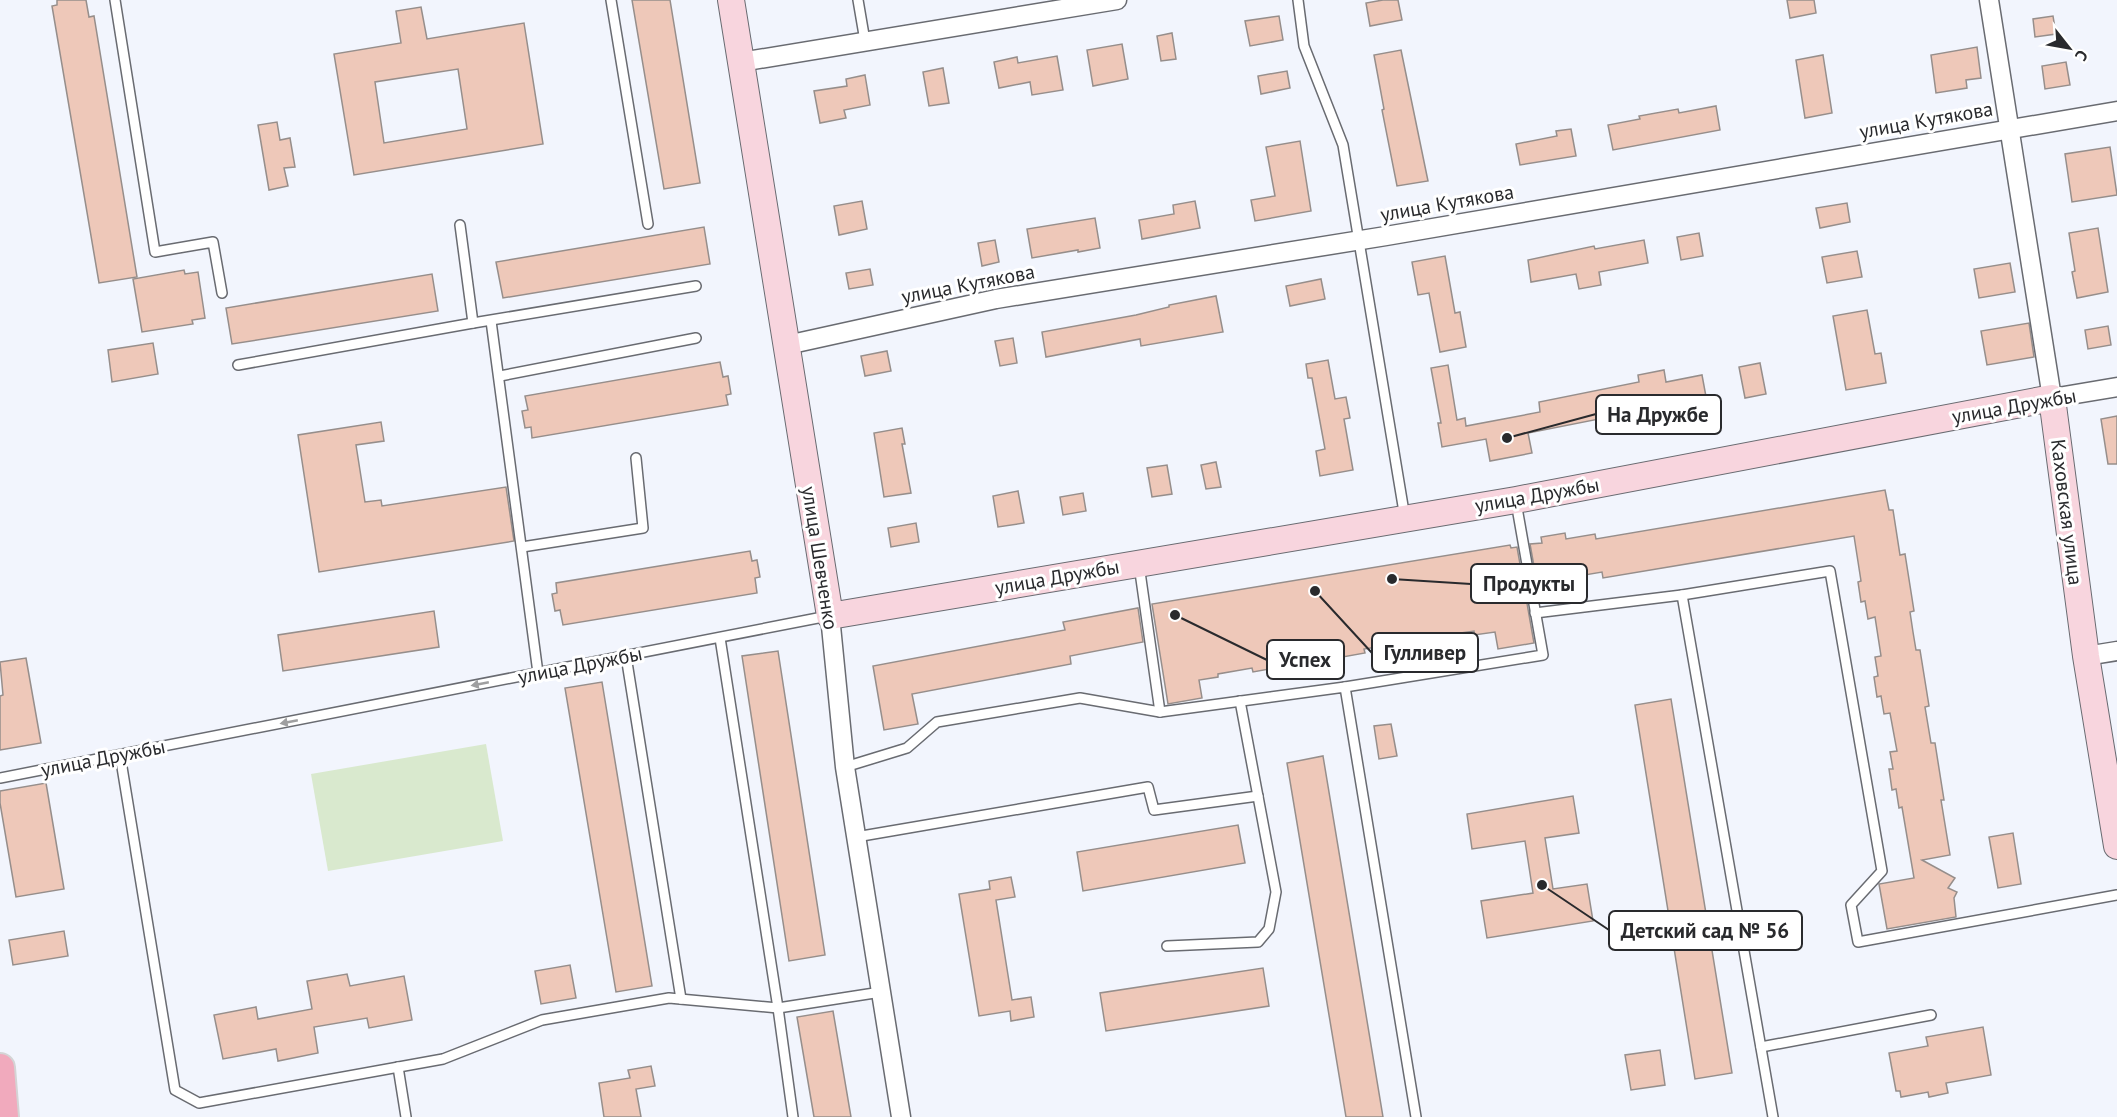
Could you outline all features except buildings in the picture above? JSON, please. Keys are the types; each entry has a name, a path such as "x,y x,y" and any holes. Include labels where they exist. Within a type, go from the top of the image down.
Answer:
{"main road":[{"path":"0,1068 4,1117"}],"street":[{"name":"улица Шевченко","path":"731,0 830,616 845,767 901,1117"},
{"path":"741,62 1117,0"},
{"name":"Каховская улица","path":"1989,0 2052,398 2086,656 2117,846"},
{"name":"улица Кутякова","path":"787,345 996,299 1359,240 2117,111"},
{"name":"улица Дружбы","path":"830,616 1516,500 2117,387"},
{"path":"2086,656 2117,651"}],"lane":[{"path":"115,0 156,252 213,242 222,293"},
{"path":"611,0 648,224"},
{"path":"858,0 865,41"},
{"path":"1298,0 1304,46 1343,145 1405,518"},
{"path":"460,225 473,323"},
{"path":"238,365 696,286"},
{"path":"491,321 538,673"},
{"path":"500,376 696,338"},
{"path":"522,547 643,528 636,458"},
{"path":"845,767 907,748 937,722 1080,699 1160,712 1345,687 1543,655 1534,614 1516,500"},
{"path":"1139,562 1160,712"},
{"path":"1534,614 1682,595 1830,571 1882,871 1851,905 1858,942 2117,895"},
{"path":"1682,595 1773,1117"},
{"name":"улица Дружбы","path":"0,778 830,616"},
{"path":"720,638 793,1117"},
{"path":"626,656 681,999"},
{"path":"1345,687 1416,1117"},
{"path":"1167,946 1258,942 1269,929 1276,892 1240,701"},
{"path":"120,755 175,1090 199,1103 443,1059 542,1020 669,998 778,1008 880,992"},
{"path":"856,837 1148,787 1154,810 1258,796"},
{"path":"1761,1047 1931,1016"},
{"path":"398,1067 406,1117"}],"green space":[{"path":"486,744 503,841 328,871 311,774"}],"place":[{"name":"На Дружбе","path":"1507,438"},
{"name":"Продукты","path":"1392,579"},
{"name":"Гулливер","path":"1315,591"},
{"name":"Успех","path":"1175,615"},
{"name":"Детский сад № 56","path":"1542,885"}]}
